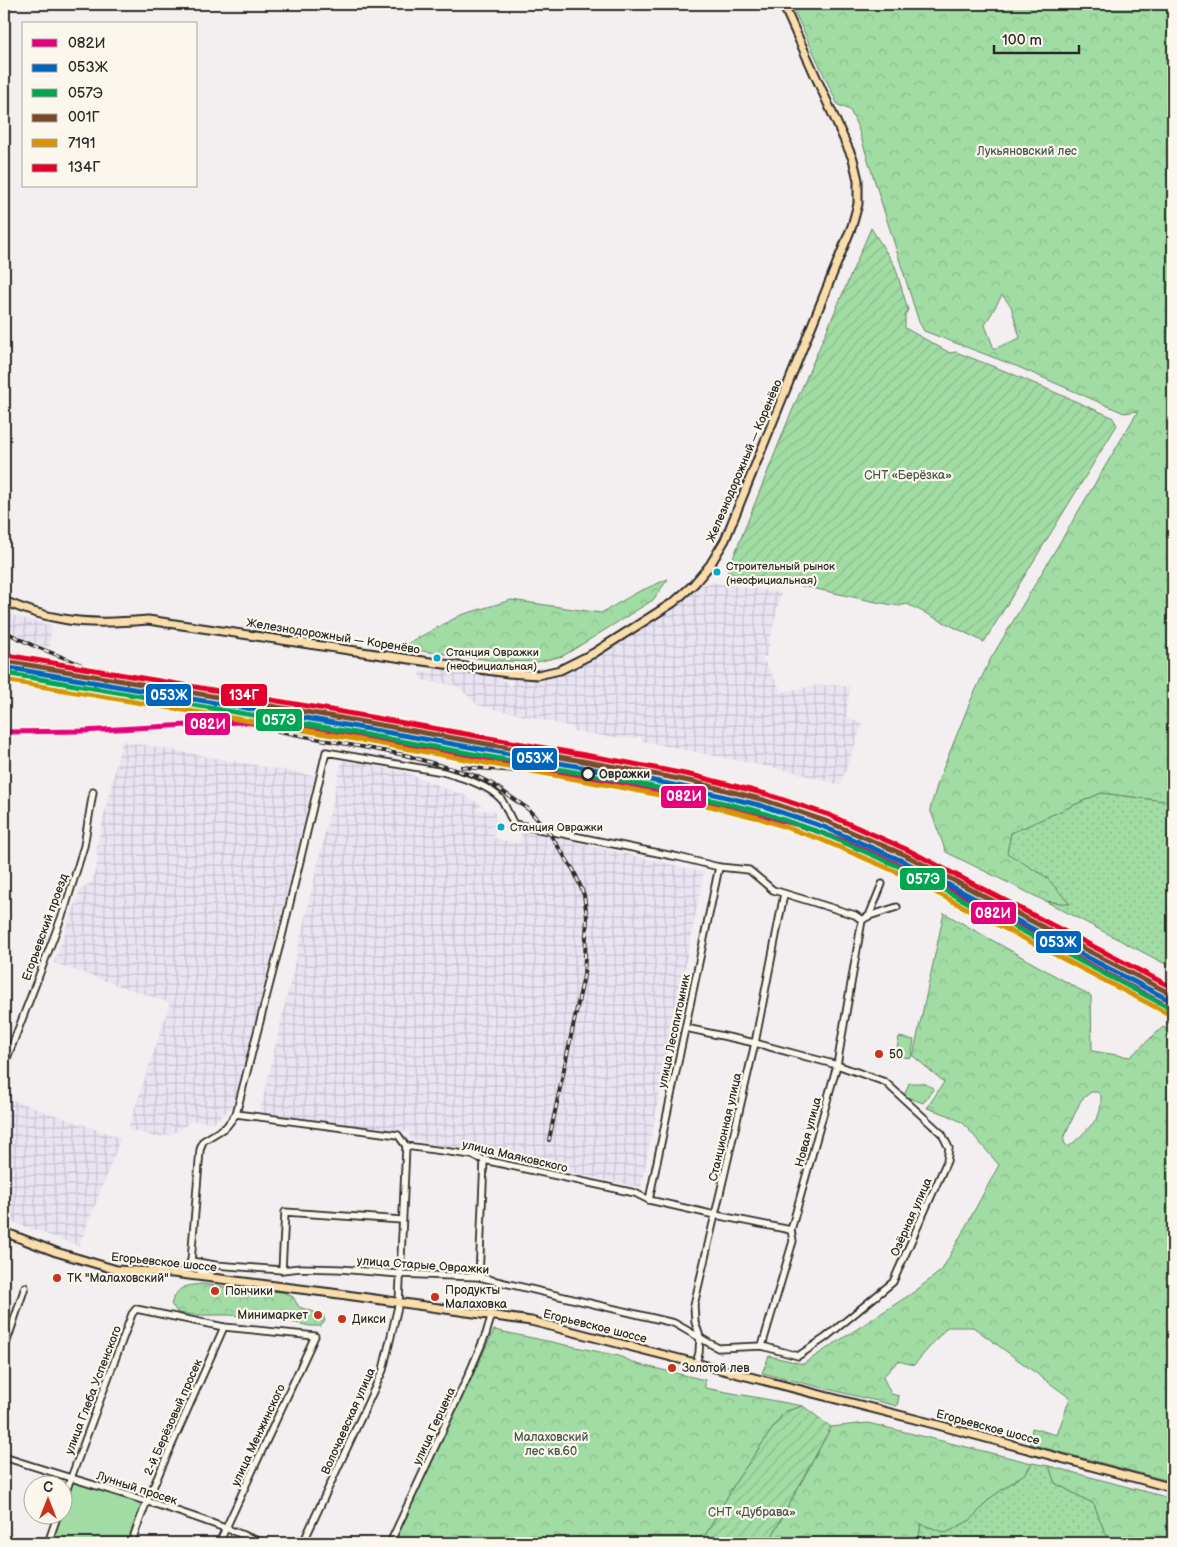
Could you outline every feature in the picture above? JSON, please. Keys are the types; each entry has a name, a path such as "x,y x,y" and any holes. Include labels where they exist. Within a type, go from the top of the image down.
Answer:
{"main road":[{"name":"Железнодорожный — Коренёво","path":"4,601 23,609 64,620 113,622 148,620 508,673 538,675 560,670 594,653 674,602 694,584 710,565 725,540 831,280 852,226 858,204 858,180 853,160 783,4"},
{"name":"Егорьевское шоссе","path":"4,1232 64,1254 117,1270 173,1273 218,1280 332,1292 531,1321 1173,1488"}],"street":[{"path":"173,1273 186,1270 191,1261 200,1150 204,1141 226,1127 236,1114 282,936 326,752 443,772 485,787 500,798 514,824 719,867 749,870 773,890 855,915 862,920 897,907"},
{"name":"Егорьевский проезд","path":"4,1066 65,908 84,846 93,792"},
{"name":"улица Лесопитомник","path":"649,1200 719,867"},
{"path":"869,916 882,884"},
{"name":"Станционная улица","path":"696,1363 700,1338 695,1322 694,1305 755,1043 784,894"},
{"name":"Новая улица","path":"762,1346 793,1241 791,1230 837,1065 862,920"},
{"path":"686,1028 755,1043 837,1065"},
{"name":"Озёрная улица","path":"762,1346 798,1356 825,1338 893,1282 947,1161 949,1148 942,1134 885,1082 837,1065"},
{"name":"улица Маяковского","path":"236,1114 398,1135 406,1146 472,1155 484,1160 635,1194 649,1200 791,1230"},
{"name":"Волочаевская улица","path":"303,1543 383,1370 401,1286 399,1274 406,1146"},
{"path":"478,1277 484,1160"},
{"path":"282,1270 285,1212 402,1220"},
{"path":"191,1261 201,1272 218,1280"},
{"name":"улица Старые Овражки","path":"191,1261 215,1265 282,1270 301,1268 340,1269 399,1274 478,1277 674,1323 718,1348 762,1346"},
{"path":"4,1350 25,1287"},
{"name":"улица Глеба Успенского","path":"72,1475 132,1314 136,1309 224,1327"},
{"name":"улица Герцена","path":"390,1543 468,1376 486,1334 492,1314"},
{"name":"улица Менжинского","path":"219,1543 315,1336 224,1327"},
{"name":"2-й Берёзовый просек","path":"131,1543 147,1501 224,1327"},
{"name":"Лунный просек","path":"4,1457 58,1474"},
{"name":"Лунный просек","path":"72,1478 147,1501 226,1528 263,1543"},
{"path":"48,1543 55,1524"}],"shaded area":[{"path":"711,582 781,593 766,657 761,656 782,692 813,686 837,685 850,687 846,717 863,723 840,785 794,772 642,741 640,736 632,738 609,737 574,731 572,727 478,705 457,686 422,680 420,675 419,671 433,672 436,668 500,677 511,687 513,677 562,674 656,619 692,589"},
{"path":"4,613 52,626 49,647 30,641 4,627"},
{"path":"122,741 315,776 238,1091 232,1107 213,1123 190,1120 189,1123 172,1134 156,1137 128,1129 170,1003 54,963 81,889 92,882 98,861 96,849"},
{"path":"342,760 401,771 468,797 481,805 477,810 495,811 494,838 519,844 522,830 704,872 641,1187 409,1139 410,1132 259,1116"},
{"path":"4,1097 121,1138 79,1246 4,1219"}],"green space":[{"name":"Лукьяновский лес","path":"791,4 1173,4 1173,802 1101,793 1011,833 1007,853 1046,877 1070,904 1045,901 946,852 930,809 939,779 970,702 990,660 1138,411 1124,413 1016,366 924,331 919,322 858,128 850,110 838,105","holes":["1002,295 1011,306 1020,338 994,349 985,325"]},
{"name":"СНТ «Берёзка»","path":"871,228 895,266 908,310 905,315 905,328 950,353 956,352 1010,373 1112,417 1117,425 984,642 907,604 899,606 756,576 754,579 727,573 789,418"},
{"path":"668,579 653,600 563,656 537,662 498,661 399,648 461,615 511,600 601,613 638,592"},
{"path":"1101,793 1173,802 1173,968 1045,901 1070,904 1007,853 1011,833"},
{"path":"944,913 1091,996 1092,1051 1130,1057 1163,1027 1173,1032 1173,1482 1030,1444 1032,1428 1057,1435 1070,1398 973,1327 947,1327 914,1365 898,1361 883,1377 891,1394 899,1396 897,1406 762,1373 769,1356 803,1364 914,1292 942,1270 999,1165 963,1123 948,1115 927,1108 944,1082 913,1056","holes":["1091,1092 1097,1092 1101,1096 1098,1116 1089,1128 1068,1147 1064,1142 1064,1137 1081,1100"]},
{"path":"899,1037 914,1040 911,1058 896,1056"},
{"path":"909,1083 923,1083 934,1088 923,1103 904,1096"},
{"path":"202,1284 283,1292 293,1297 299,1307 323,1315 325,1321 321,1326 310,1326 282,1320 178,1313 171,1304 179,1290 186,1286"},
{"name":"Малаховский лес кв.60","path":"494,1330 619,1356 637,1364 705,1380 705,1388 803,1406 784,1412 737,1480 701,1543 394,1543"},
{"name":"СНТ «Дубрава»","path":"803,1406 831,1427 770,1543 701,1543 737,1480 784,1412"},
{"path":"868,1423 1032,1463 1027,1472 989,1499 972,1519 946,1533 921,1524 918,1543 770,1543 831,1427"},
{"path":"1032,1463 1049,1466 1055,1483 1094,1504 1105,1533 1114,1543 918,1543 921,1524 946,1533 972,1519 989,1499 1027,1472"},
{"path":"1049,1466 1173,1499 1173,1543 1114,1543 1105,1533 1094,1504 1055,1483"},
{"path":"72,1478 147,1501 131,1543 48,1543 55,1524 72,1524"}],"railway":[{"path":"4,631 32,645 82,665"},
{"path":"278,731 410,756"},
{"path":"405,755 476,776 492,784 528,809 548,831 574,871 584,895 587,917 584,975 549,1140"},
{"path":"462,767 531,772"}],"transit line":[{"name":"134Г","path":"6,655 624,762 695,776 766,794 829,815 908,850 1173,988"},
{"name":"001Г","path":"5,661 622,768 694,782 764,800 826,821 905,855 1173,995"},
{"name":"053Ж","path":"4,667 621,774 763,806 824,827 903,861 1173,1002"},
{"name":"057Э","path":"4,673 620,780 761,812 822,833 900,867 1170,1008"},
{"name":"7191","path":"4,680 321,733 619,787 690,801 759,818 820,839 897,872 1167,1013"},
{"name":"082И","path":"4,732 83,731 240,722 304,728 646,788 712,803 795,824 842,840 918,873 1173,1009"}],"place":[{"name":"Строительный рынок (неофициальная)","path":"717,572"},
{"name":"Станция Овражки (неофициальная)","path":"437,658"},
{"name":"Овражки","path":"588,774"},
{"name":"Станция Овражки","path":"501,827"},
{"name":"50","path":"879,1054"},
{"name":"ТК \"Малаховский\"","path":"57,1278"},
{"name":"Пончики","path":"215,1291"},
{"name":"Продукты Малаховка","path":"435,1297"},
{"name":"Минимаркет","path":"318,1315"},
{"name":"Дикси","path":"342,1319"},
{"name":"Золотой лев","path":"672,1368"}]}
